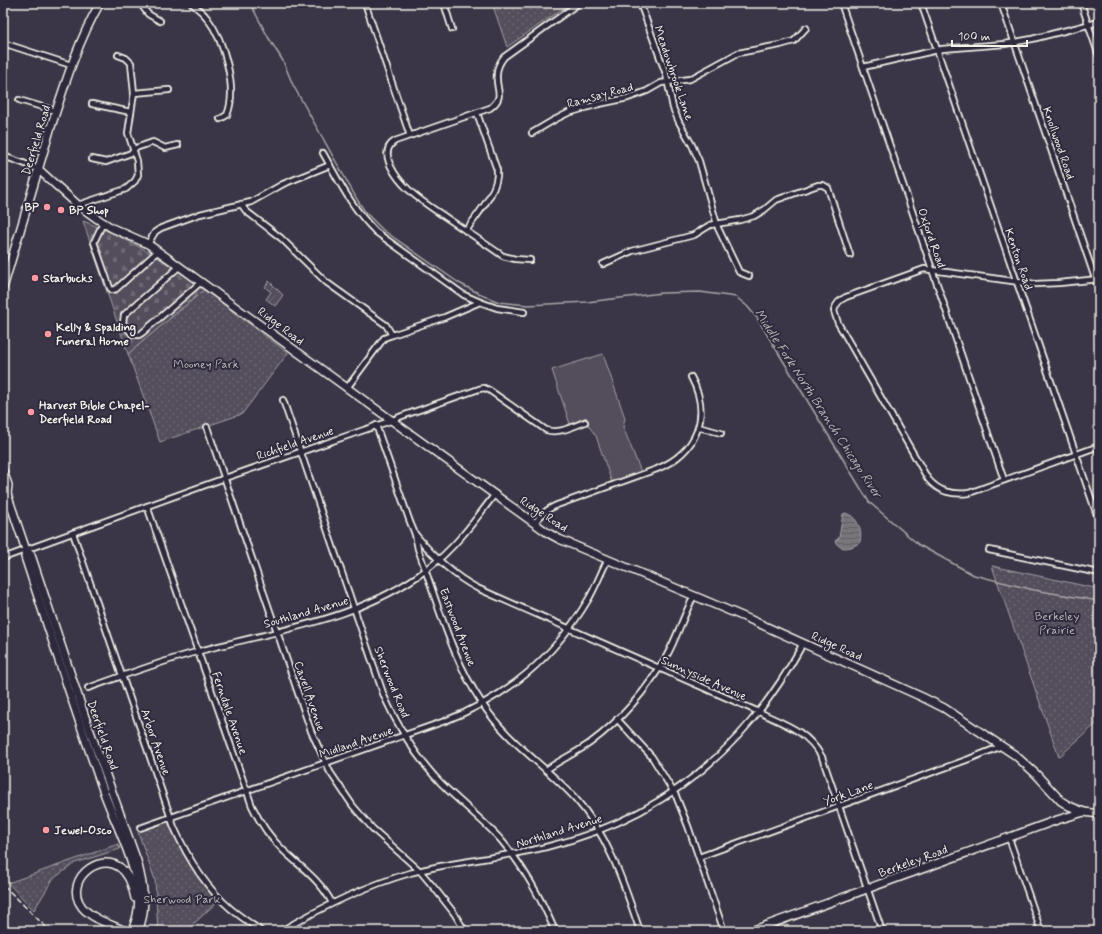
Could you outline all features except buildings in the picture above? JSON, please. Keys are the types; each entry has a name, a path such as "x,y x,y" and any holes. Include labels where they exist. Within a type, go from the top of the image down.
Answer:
{"street":[{"name":"Deerfield Road","path":"3,288 38,169 71,65 84,33 100,3"},
{"path":"140,3 148,14 160,21"},
{"path":"192,3 203,13 213,27 228,68 231,91 230,105 227,115 220,120"},
{"path":"365,3 410,136"},
{"path":"444,3 452,29"},
{"path":"530,260 502,256 416,197 397,177 388,160 387,150 391,144 410,136 490,108 499,99 500,94 496,75 500,62 504,57 579,3"},
{"name":"Meadowbrook Lane","path":"640,3 668,82 676,115 699,161 717,224 739,272 749,276"},
{"name":"Oxford Road","path":"841,3 1004,480"},
{"name":"Kenton Road","path":"921,3 1099,521"},
{"name":"Knollwood Road","path":"1000,3 1097,280 1099,290"},
{"path":"1081,3 1099,56"},
{"path":"863,67 937,50 1014,42 1099,22"},
{"name":"Ramsay Road","path":"532,134 568,113 599,104 628,98 647,91 662,83 682,81 696,76 738,53 794,41 806,28"},
{"path":"3,43 71,65"},
{"path":"78,205 123,190 131,185 138,175 138,166 128,133 134,93 131,63 126,58 118,55"},
{"path":"134,93 169,90"},
{"path":"19,100 56,110"},
{"path":"92,104 131,112"},
{"path":"466,231 491,195 496,185 498,176 477,113"},
{"path":"92,159 106,162 153,142 165,148 178,145"},
{"path":"323,153 350,202 364,220 376,232 456,289 480,302 497,308 524,312"},
{"path":"3,156 23,162 38,169"},
{"path":"148,244 155,232 161,228 200,214 251,202 283,184 330,165"},
{"name":"Ridge Road","path":"38,169 78,205 103,223 148,244 180,266 535,523 559,538 802,643 944,708 1002,746 1027,766 1061,801 1084,812 1099,814"},
{"path":"603,264 642,248 690,237 710,225 731,222 754,216 776,200 813,186 823,185 828,188 850,255"},
{"path":"241,204 246,211 281,238 326,282 386,326 392,335"},
{"path":"103,223 94,242 112,290 116,289 158,251"},
{"path":"180,266 124,316 123,323 132,334 135,335 142,333 201,282"},
{"path":"1097,280 1035,284 924,269 841,299 834,310 836,318 928,479 940,490 955,494 963,494 1099,446"},
{"path":"347,388 384,338 445,317 480,302"},
{"path":"535,523 539,517 556,504 668,464 676,459 689,445 698,427 700,419 701,401 697,388 691,377"},
{"name":"Richfield Avenue","path":"3,558 479,388 489,390 546,430 552,432 558,432 585,422"},
{"name":"Sherwood Road","path":"283,400 384,696 404,735 421,759 448,790 484,822 513,855 538,894 555,931"},
{"name":"Eastwood Avenue","path":"376,425 415,534 418,549 453,648 465,675 482,704 508,736 561,784 576,800 599,830 618,869 640,931"},
{"name":"Cavell Avenue","path":"207,427 311,731 326,763 334,778 362,816 389,845 420,871 454,913 465,931"},
{"path":"698,427 721,433"},
{"name":"Deerfield Road","path":"3,471 8,485 5,491 26,550 31,555 86,720 142,879 145,901 136,928"},
{"name":"Southland Avenue","path":"88,688 122,675 198,651 278,632 354,609 393,592 438,560 466,532 495,494"},
{"name":"Ferndale Avenue","path":"147,506 257,817 272,838 311,876 332,903"},
{"name":"Arbor Avenue","path":"73,533 171,817 183,847 192,864 211,890 233,910 261,931"},
{"name":"Sunnyside Avenue","path":"415,534 438,560 454,574 477,588 796,729 812,742 822,757 882,931"},
{"name":"Deerfield Road","path":"26,550 25,557 82,731 105,797 131,863 138,893 136,928"},
{"path":"989,550 1099,573"},
{"name":"Midland Avenue","path":"140,828 445,721 482,704 523,677 547,655 569,629 589,598 608,559"},
{"path":"546,770 590,742 618,720 633,703 659,669 672,645 694,596"},
{"name":"Northland Avenue","path":"281,931 332,903 410,873 471,860 513,855 547,847 599,830 631,816 674,792 700,773 725,751 759,712 780,684 795,659 802,643"},
{"path":"618,720 652,757 674,792 699,857 724,931"},
{"name":"York Lane","path":"699,857 969,760 1002,746"},
{"name":"Berkeley Road","path":"751,931 1084,812"},
{"path":"1009,838 1041,931"},
{"path":"125,931 91,915 82,906 77,895 77,889 81,876 91,867 98,864 112,864 118,867 124,871 128,878 138,910"}],"green space":[{"path":"492,3 571,3 507,47"},
{"path":"83,221 115,234 146,251 176,269 204,290 128,354"},
{"path":"269,281 283,295 275,306 266,299 271,292 265,287"},
{"name":"Mooney Park","path":"204,290 288,353 242,414 160,442 128,354"},
{"path":"603,354 625,418 623,427 641,472 612,483 596,436 588,425 586,417 570,424 552,370"},
{"name":"Berkeley Prairie","path":"992,566 1099,589 1099,721 1059,757"},
{"name":"Sherwood Park","path":"168,822 178,844 190,864 202,883 217,902 186,931 158,931 155,880 138,832"},
{"path":"118,844 120,849 75,863 53,879 34,910 8,883"}],"shaded area":[{"path":"845,513 856,520 860,528 861,537 860,542 854,546 843,548 840,547 835,541 839,538 843,514"}],"waterway":[{"name":"Middle Fork North Branch Chicago River","path":"250,3 283,61 293,85 358,201 366,213 383,230 459,283 499,302 528,305 587,302 662,293 700,292 736,297 747,306 757,318 869,502 919,545 974,575 1034,590 1099,601"}],"railway":[{"path":"3,885 50,931"}],"place":[{"name":"BP","path":"47,207"},
{"name":"BP Shop","path":"61,210"},
{"name":"Starbucks","path":"35,278"},
{"name":"Kelly & Spalding Funeral Home","path":"48,334"},
{"name":"Harvest Bible Chapel- Deerfield Road","path":"31,412"},
{"name":"Jewel-Osco","path":"46,830"}]}
